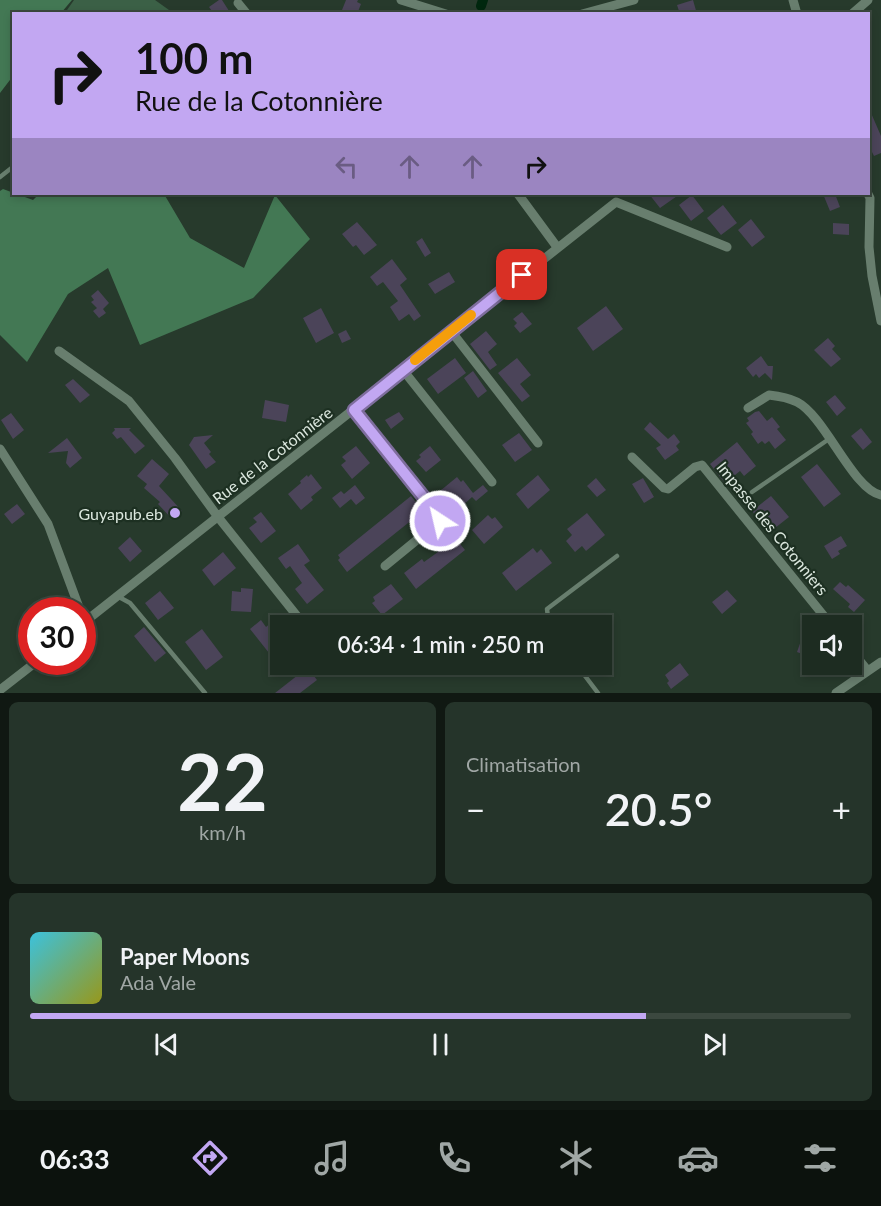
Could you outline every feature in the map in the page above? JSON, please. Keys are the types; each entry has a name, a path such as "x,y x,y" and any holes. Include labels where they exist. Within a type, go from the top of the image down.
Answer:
{"street":[{"path":"401,0 440,12"},
{"path":"589,12 634,0"},
{"path":"854,12 868,0"},
{"path":"238,3 245,12"},
{"path":"519,195 561,244"},
{"name":"Rue de la Cotonnière","path":"96,612 119,597 625,195"},
{"path":"868,195 869,247 881,321"},
{"path":"616,202 727,247"},
{"path":"451,331 538,443"},
{"path":"59,351 129,401 176,458 218,517 296,615"},
{"path":"403,369 492,482"},
{"path":"748,408 769,395 796,402 810,412 862,482 876,494 881,495"},
{"path":"354,410 434,510 440,521 385,566"},
{"path":"0,449 48,524 75,597"},
{"name":"Impasse des Cotonniers","path":"633,457 664,488 668,489 695,466 702,465 823,615"},
{"path":"836,693 881,662"},
{"path":"862,664 868,671"},
{"path":"0,690 19,675"}],"lane":[{"path":"0,177 12,168"},
{"path":"752,492 829,439"},
{"path":"548,615 548,609 617,556"},
{"path":"119,597 130,603 205,693"},
{"path":"584,675 598,693"}],"green space":[{"path":"0,0 72,0 62,12 12,12 12,77 0,93"},
{"path":"74,0 155,0 169,10 168,12 66,12"},
{"path":"3,189 12,192 12,195 33,200 38,195 165,195 190,238 244,268 275,195 310,239 253,298 140,345 108,268 68,294 27,362 0,335 0,191"}],"building":[{"path":"222,0 230,12 213,12 209,7"},
{"path":"346,0 358,0 357,2 361,4 358,12 342,10"},
{"path":"693,0 696,12 679,12 677,5"},
{"path":"870,111 881,136 881,153 874,156 870,148"},
{"path":"650,195 679,195 660,208"},
{"path":"692,195 704,211 691,221 679,205"},
{"path":"823,195 835,195 840,207 830,211"},
{"path":"723,205 737,223 721,235 707,218"},
{"path":"751,219 765,237 752,247 738,230"},
{"path":"357,222 377,245 364,255 356,245 353,247 342,234"},
{"path":"833,223 849,224 849,235 833,234"},
{"path":"422,238 431,253 425,257 416,242"},
{"path":"392,259 407,279 400,285 421,316 414,321 409,314 399,321 390,307 398,301 383,282 377,286 370,277"},
{"path":"449,272 455,282 435,294 428,284"},
{"path":"98,290 109,303 103,309 106,313 99,318 93,311 97,308 91,302 94,300 91,296"},
{"path":"606,306 623,329 593,351 577,328"},
{"path":"321,308 334,333 316,343 303,318"},
{"path":"522,312 532,324 520,333 514,326 517,323 513,319"},
{"path":"346,330 351,339 342,343 338,334"},
{"path":"486,331 497,344 488,352 497,365 490,370 470,344"},
{"path":"828,338 835,346 832,349 841,359 831,367 814,350"},
{"path":"761,356 768,366 773,366 772,380 765,373 759,378 756,374 753,377 746,368"},
{"path":"455,358 466,373 438,394 427,379"},
{"path":"517,358 531,375 520,384 530,396 522,402 498,373"},
{"path":"473,371 487,391 478,398 464,378"},
{"path":"73,379 90,395 80,403 65,385"},
{"path":"835,395 846,408 837,416 826,402"},
{"path":"265,400 289,405 286,422 262,418"},
{"path":"759,411 767,421 772,417 780,427 777,429 786,440 775,449 769,441 765,444 762,441 758,444 746,423 749,421 747,418"},
{"path":"399,412 404,419 391,429 385,420"},
{"path":"11,413 24,430 13,439 1,420"},
{"path":"650,422 668,439 674,434 680,442 676,446 679,450 665,460 656,448 661,445 644,429"},
{"path":"114,428 131,428 129,430 145,446 135,454 121,437 117,439 112,433"},
{"path":"861,428 872,442 863,450 851,436"},
{"path":"519,433 532,450 515,462 502,445"},
{"path":"213,435 204,443 216,462 206,469 189,445 194,437"},
{"path":"67,438 82,458 70,468 66,463 68,451 48,453"},
{"path":"737,442 756,466 744,476 740,471 725,483 710,464"},
{"path":"356,446 370,463 352,479 341,465 346,461 342,457"},
{"path":"430,446 441,460 426,472 416,461 421,457 419,455"},
{"path":"152,459 169,474 159,486 182,511 172,519 158,504 160,502 144,488 147,484 137,476"},
{"path":"817,464 841,494 824,507 801,477"},
{"path":"311,474 322,488 301,510 288,494 301,483 300,481"},
{"path":"538,475 550,490 528,509 516,494"},
{"path":"457,477 461,482 463,480 473,493 483,485 488,491 476,501 472,497 459,509 453,502 450,504 440,491"},
{"path":"596,478 606,490 597,497 587,486"},
{"path":"643,478 654,497 644,503 632,484"},
{"path":"355,485 365,498 356,505 351,499 340,508 332,498 341,491 344,494"},
{"path":"411,496 423,511 347,572 338,560 340,558 338,555"},
{"path":"771,496 789,517 775,528 769,521 764,525 752,511"},
{"path":"17,504 25,514 12,524 4,514"},
{"path":"261,512 276,531 261,543 249,528 257,522 253,518"},
{"path":"587,513 605,535 586,551 582,546 575,552 566,541 572,535 567,529"},
{"path":"488,515 492,519 495,517 503,527 484,544 472,530"},
{"path":"453,535 465,550 416,589 404,573 422,559 424,562 438,552 436,549"},
{"path":"841,536 847,546 838,551 840,554 832,559 824,546"},
{"path":"130,537 142,551 130,562 118,548"},
{"path":"298,544 310,561 304,565 324,590 307,604 295,589 302,583 290,566 286,569 278,558"},
{"path":"533,548 537,553 541,549 552,563 516,591 502,573"},
{"path":"223,552 236,568 214,586 202,570"},
{"path":"840,582 846,587 848,585 865,600 854,612 848,607 850,604 833,589"},
{"path":"391,584 403,599 382,615 372,603 375,601 373,597"},
{"path":"241,588 253,589 251,612 231,611 232,591 241,592"},
{"path":"727,590 737,601 722,614 712,602"},
{"path":"160,591 174,608 158,620 145,603"},
{"path":"261,620 266,627 270,624 269,653 250,629"},
{"path":"144,627 166,653 155,662 134,636"},
{"path":"202,629 223,657 206,670 185,642"},
{"path":"802,638 802,654 797,652"},
{"path":"680,663 689,675 671,689 665,675"},
{"path":"298,675 316,675 317,680 300,693 275,693"}],"waterway":[{"path":"481,6 483,0"}],"slow traffic":[{"path":"415,360 471,315"}],"place":[{"name":"Guyapub.eb","path":"175,513"}],"route":[{"path":"440,521 434,510 354,410 522,275"}]}
